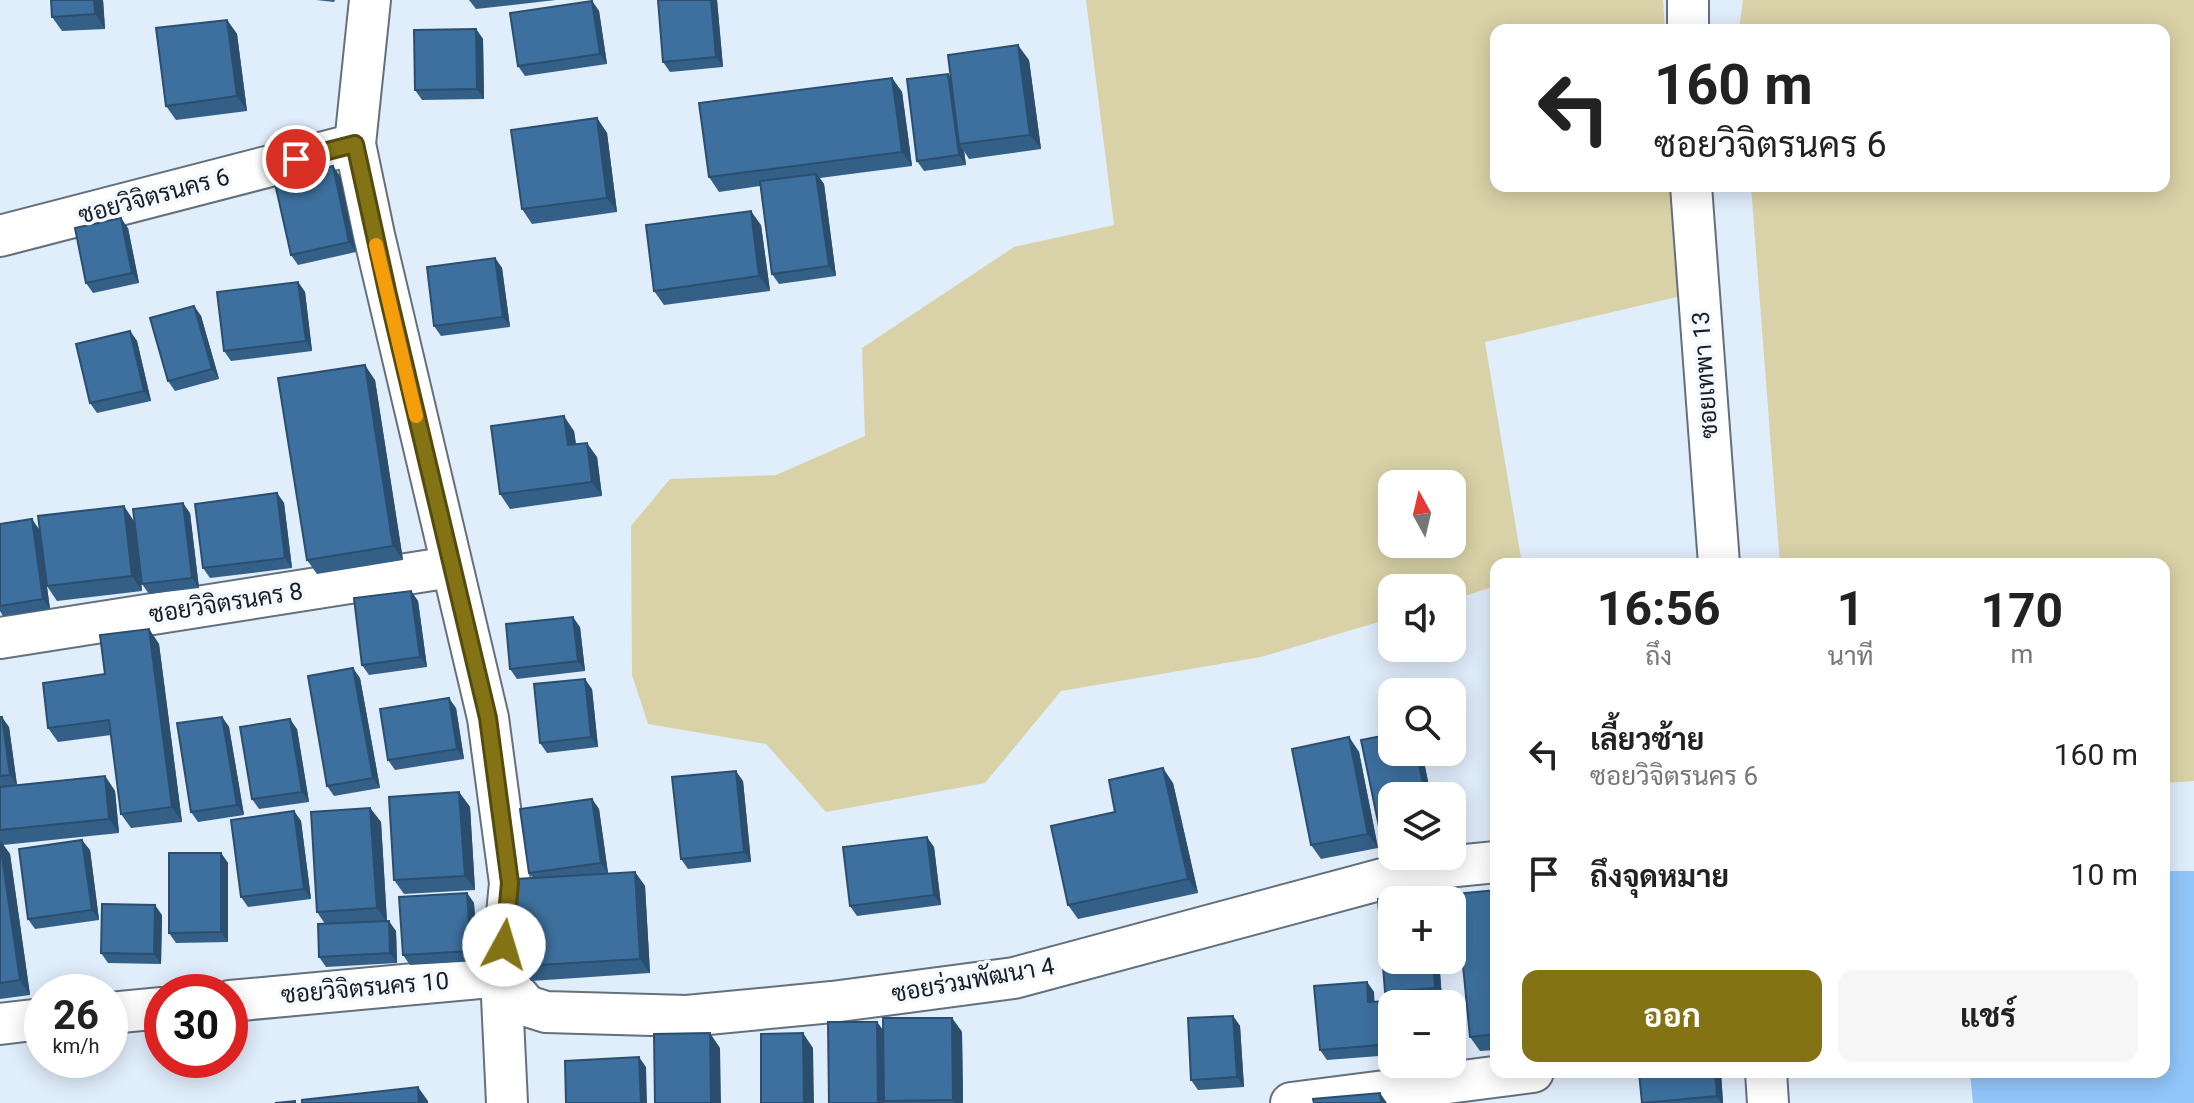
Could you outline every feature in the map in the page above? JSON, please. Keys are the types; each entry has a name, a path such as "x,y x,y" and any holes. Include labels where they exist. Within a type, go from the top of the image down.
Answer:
{"street":[{"path":"370,0 355,144 377,250 488,718 510,883 501,976 507,1103"},
{"path":"1688,0 1688,24"},
{"name":"ซอยวิจิตรนคร 6","path":"0,236 355,144"},
{"name":"ซอยเทพา 13","path":"1691,192 1719,558"},
{"name":"ซอยวิจิตรนคร 8","path":"0,638 451,567"},
{"name":"ซอยร่วมพัฒนา 4","path":"501,976 527,1006 546,1012 832,1016 1014,978 1416,870 1490,863"},
{"name":"ซอยวิจิตรนคร 10","path":"248,999 501,976"},
{"path":"0,1024 24,1021"},
{"path":"1291,1103 1490,1078"},
{"path":"1766,1078 1768,1103"}],"shaded area":[{"path":"1086,0 1663,0 1665,24 1490,24 1490,192 1674,192 1681,296 1485,342 1521,558 1490,558 1490,588 1466,596 1466,574 1378,574 1378,622 1261,657 1061,691 985,783 826,812 766,744 648,724 632,675 631,526 670,479 776,475 865,436 862,348 1014,247 1114,225"},
{"path":"1743,0 2194,0 2194,781 2170,783 2170,558 1780,558 1751,192 2170,192 2170,24 1740,24"}],"water":[{"path":"2170,871 2194,871 2194,1103 1973,1103 1971,1078 2170,1078"}],"building":[{"path":"51,0 94,0 95,14 52,17"},
{"path":"658,0 711,0 716,57 663,62"},
{"path":"592,1 600,54 518,66 510,13"},
{"path":"227,20 237,96 166,106 156,28"},
{"path":"476,29 477,89 415,90 414,30"},
{"path":"1018,45 1030,135 959,144 948,55"},
{"path":"948,74 959,155 917,161 907,79"},
{"path":"892,78 902,152 709,177 699,103"},
{"path":"597,118 607,198 522,209 511,130"},
{"path":"333,166 349,242 291,255 274,179"},
{"path":"816,174 829,266 772,274 760,181"},
{"path":"751,211 759,276 654,291 646,225"},
{"path":"121,218 132,273 86,283 75,228"},
{"path":"495,258 503,317 434,326 427,267"},
{"path":"298,282 306,341 224,351 217,292"},
{"path":"194,306 212,369 168,381 150,318"},
{"path":"130,331 144,391 90,403 76,344"},
{"path":"365,365 393,546 307,560 278,378"},
{"path":"564,416 568,445 587,443 592,482 500,494 491,426"},
{"path":"277,493 285,558 203,568 195,504"},
{"path":"183,503 192,578 142,584 133,509"},
{"path":"124,506 132,576 47,586 38,516"},
{"path":"32,519 43,599 0,606 0,524"},
{"path":"411,591 420,657 362,665 354,598"},
{"path":"573,617 578,661 510,669 506,624"},
{"path":"149,629 172,807 121,814 109,720 48,728 43,683 105,674 100,635"},
{"path":"353,668 373,778 327,786 308,676"},
{"path":"585,679 591,737 540,743 534,684"},
{"path":"449,698 457,749 388,760 380,709"},
{"path":"0,717 10,775 0,776"},
{"path":"222,717 237,805 191,812 177,723"},
{"path":"290,719 302,792 252,799 240,727"},
{"path":"1349,737 1368,834 1311,845 1292,749"},
{"path":"1378,737 1378,766 1420,766 1422,782 1378,782 1378,822 1361,740"},
{"path":"1163,768 1188,879 1068,905 1051,826 1115,812 1109,780"},
{"path":"736,771 744,852 681,859 672,777"},
{"path":"105,776 109,819 0,830 0,787"},
{"path":"459,792 465,876 394,880 389,797"},
{"path":"592,799 601,863 529,873 520,809"},
{"path":"370,808 377,908 317,912 311,812"},
{"path":"294,811 304,889 241,897 231,820"},
{"path":"927,837 934,895 850,906 843,847"},
{"path":"82,840 92,910 28,919 19,849"},
{"path":"0,843 20,980 0,983"},
{"path":"169,853 221,853 221,932 169,933"},
{"path":"635,872 640,959 521,966 516,879"},
{"path":"1490,891 1490,1035 1470,1037 1465,990 1466,893"},
{"path":"467,893 471,951 403,955 399,897"},
{"path":"102,904 155,905 154,954 101,953"},
{"path":"389,921 390,953 319,957 318,924"},
{"path":"1384,974 1434,974 1435,988 1385,990"},
{"path":"1367,982 1368,1002 1378,1002 1378,1045 1320,1050 1314,986"},
{"path":"1233,1016 1237,1077 1191,1080 1188,1018"},
{"path":"883,1018 952,1018 953,1100 884,1101"},
{"path":"828,1022 877,1022 878,1103 829,1103"},
{"path":"710,1033 711,1103 655,1103 654,1034"},
{"path":"803,1033 804,1103 761,1103 761,1034"},
{"path":"639,1057 641,1103 566,1103 565,1061"},
{"path":"1640,1078 1716,1078 1717,1096 1642,1103"},
{"path":"418,1087 419,1103 302,1103 302,1100"},
{"path":"1380,1093 1381,1103 1314,1103 1313,1099"}],"slow traffic":[{"path":"376,245 416,416"}],"route":[{"path":"296,159 355,144 488,718 510,883 504,945"}]}
